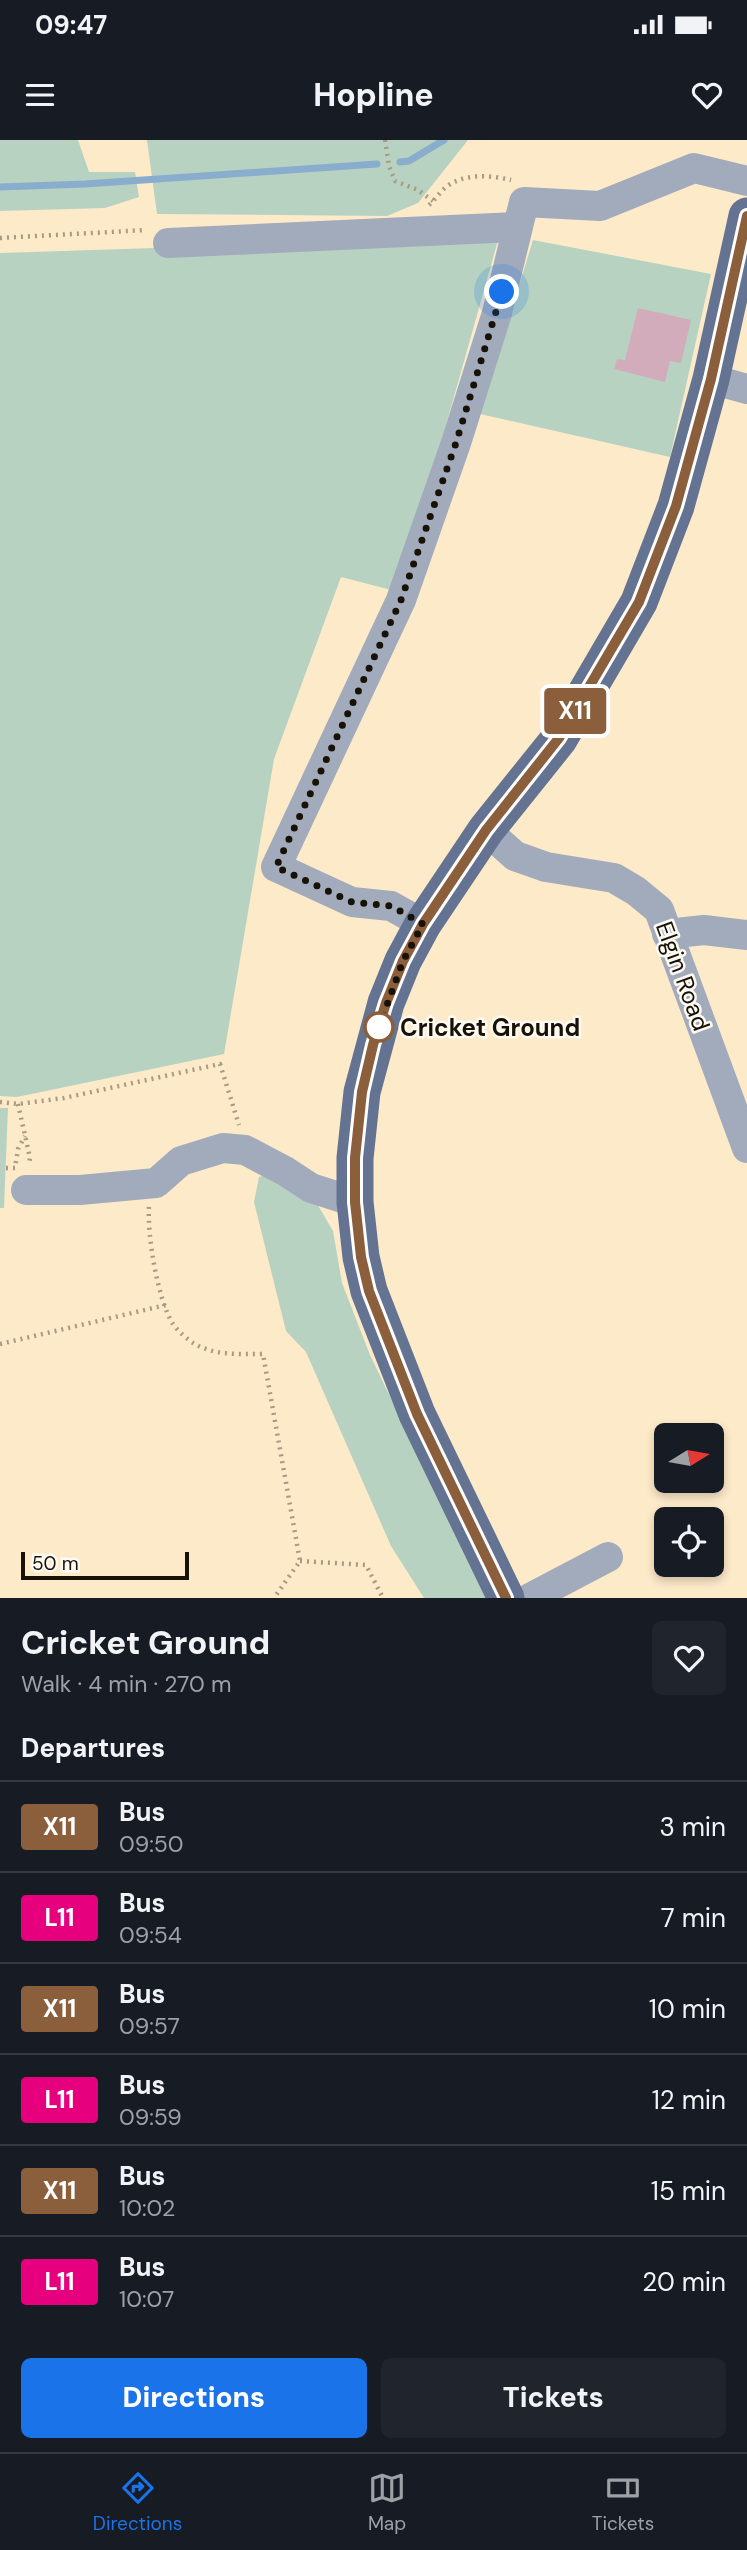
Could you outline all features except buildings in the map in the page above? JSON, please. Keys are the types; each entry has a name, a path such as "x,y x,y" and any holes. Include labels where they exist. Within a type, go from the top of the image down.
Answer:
{"main road":[{"path":"506,1598 417,1414 379,1322 361,1257 355,1202 355,1158 362,1092 373,1045 403,961 423,924 486,830 559,738 639,602 676,506 711,379 747,216"}],"street":[{"path":"423,924 391,906 352,902 276,867 401,600 456,443 497,313 524,202 600,206 694,168 747,181"},
{"path":"168,243 517,227"},
{"path":"711,379 747,389"},
{"name":"Elgin Road","path":"486,830 514,856 545,867 614,878 636,891 659,910 747,1148"},
{"path":"667,934 704,930 747,935"},
{"path":"26,1190 80,1190 156,1183 181,1161 223,1148 245,1150 311,1188 355,1202"},
{"path":"530,1598 608,1557"}],"path":[{"path":"385,140 389,166 395,181 418,190 433,201"},
{"path":"0,1102 18,1104 64,1098 220,1064 245,1150"},
{"path":"18,1104 30,1158 26,1190"},
{"path":"6,1168 15,1168 18,1149 25,1135"},
{"path":"156,1183 148,1209 150,1246 158,1281 173,1325 193,1343 220,1353 263,1354 300,1561 274,1598"},
{"path":"0,1344 166,1305"},
{"path":"300,1561 366,1565 383,1598"}],"green space":[{"path":"0,140 78,140 89,172 135,172 139,197 105,208 0,211"},
{"path":"147,140 468,140 418,203 387,216 157,214"},
{"path":"499,237 399,592 341,577 274,759 224,1054 17,1097 0,1096 0,253"},
{"path":"533,240 711,274 670,457 480,414"},
{"path":"0,1108 8,1108 4,1208 0,1208"},
{"path":"265,1175 316,1202 333,1231 342,1283 370,1355 487,1598 424,1598 391,1546 306,1352 286,1331 254,1202 259,1177"}],"waterway":[{"path":"400,162 409,161 444,140"},
{"path":"0,187 85,184 377,164"}],"bus line":[{"name":"X11","path":"506,1598 417,1414 369,1291 361,1257 355,1202 355,1158 362,1092 386,1003 403,961 423,924 486,830 559,738 639,602 676,506 711,379 747,216"}],"place":[{"name":"Cricket Ground","path":"379,1027"}],"route":[{"path":"379,1027 403,961 423,924 391,906 352,902 276,867 401,600 456,443 502,292"}]}
